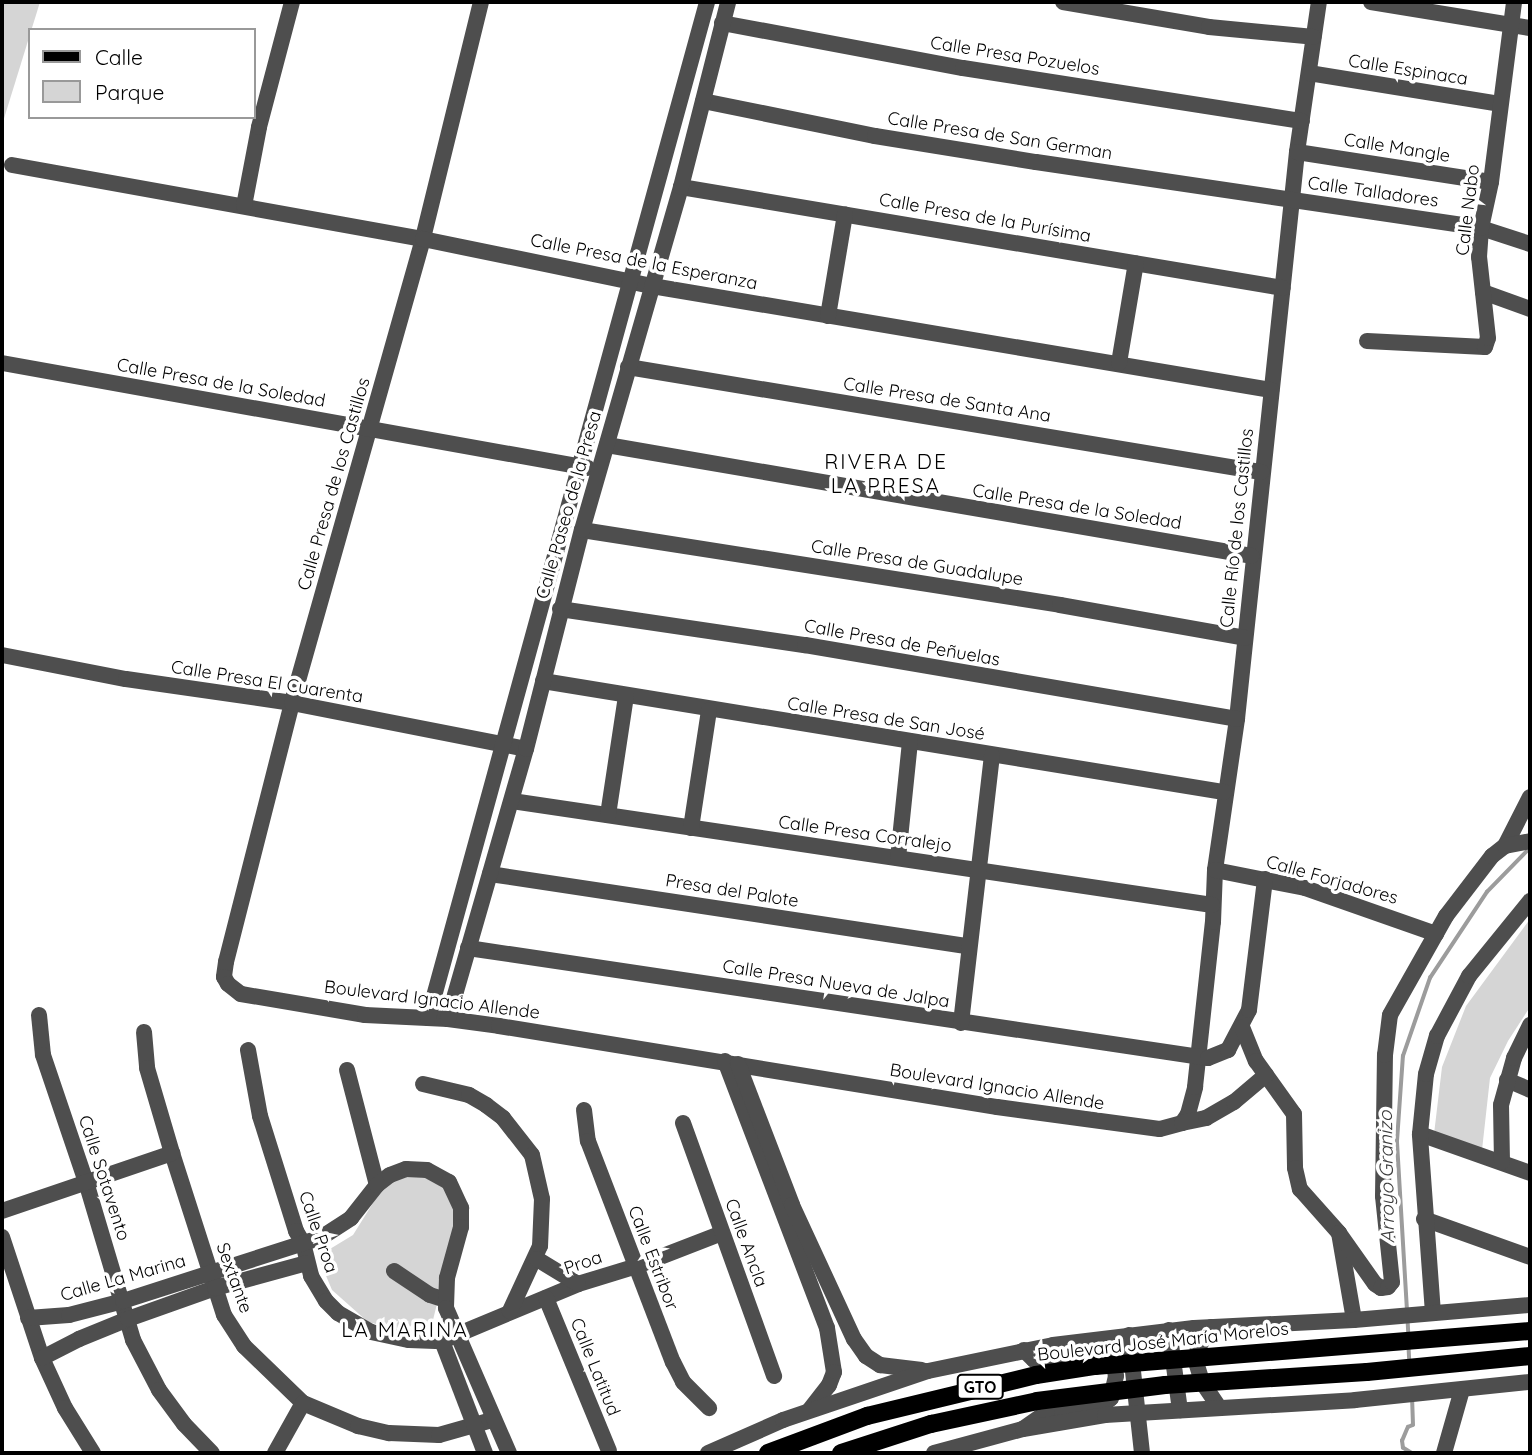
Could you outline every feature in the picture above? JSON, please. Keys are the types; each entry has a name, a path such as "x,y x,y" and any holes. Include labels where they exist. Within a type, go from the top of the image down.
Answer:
{"main road":[{"name":"Boulevard José María Morelos","path":"768,1453 867,1416 1036,1375 1217,1356 1530,1331"},
{"name":"GTO","path":"841,1453 931,1424 1037,1401 1165,1385 1434,1366 1530,1356"}],"street":[{"path":"244,206 256,139 292,2"},
{"name":"Calle Presa de los Castillos","path":"224,977 292,703 422,239 481,2"},
{"name":"Calle Paseo de la Presa","path":"428,1018 707,2"},
{"name":"Calle Paseo de la Presa","path":"448,1019 512,801 560,609 681,187 728,2"},
{"path":"1063,2 1209,27 1314,37"},
{"name":"Calle Río de los Castillos","path":"1197,1058 1215,870 1224,792 1237,719 1252,555 1297,152 1319,2"},
{"path":"1371,2 1530,28"},
{"name":"Calle Nabo","path":"1367,341 1477,349 1485,347 1488,338 1479,257 1481,228 1491,182 1514,2"},
{"name":"Calle Presa Pozuelos","path":"722,23 963,68 1302,121"},
{"name":"Calle Espinaca","path":"1309,73 1500,104"},
{"name":"Calle Presa de San German","path":"703,101 888,138 1292,200"},
{"name":"Calle Mangle","path":"1297,152 1491,182"},
{"name":"Calle Presa de la Esperanza","path":"12,165 422,239 630,279 652,286 1270,390"},
{"name":"Calle Presa de la Purísima","path":"681,187 1283,288"},
{"name":"Calle Talladores","path":"1292,200 1481,228 1530,244"},
{"path":"828,316 845,214"},
{"path":"1119,363 1136,263"},
{"path":"1483,292 1530,309"},
{"name":"Calle Presa de la Soledad","path":"2,363 600,470"},
{"name":"Calle Presa de Santa Ana","path":"628,367 1261,472"},
{"name":"Calle Presa de la Soledad","path":"607,445 1252,555"},
{"name":"Calle Presa de Guadalupe","path":"582,530 1060,605 1245,638"},
{"name":"Calle Presa de Peñuelas","path":"560,609 805,645 1237,719"},
{"name":"Calle Presa El Cuarenta","path":"2,655 127,679 292,703 526,750"},
{"name":"Calle Presa de San José","path":"543,681 1224,792"},
{"path":"608,815 626,695"},
{"path":"691,828 709,710"},
{"path":"898,858 909,742"},
{"path":"961,1023 992,756"},
{"path":"1242,1027 1266,1075 1294,1114 1295,1168 1300,1189 1339,1233 1374,1284 1381,1288 1388,1287 1392,1282 1383,1196 1384,1077 1390,1015 1436,934 1492,856 1505,846 1530,797"},
{"name":"Calle Presa Corralejo","path":"512,801 1212,905"},
{"path":"1505,846 1530,841"},
{"name":"Calle Forjadores","path":"1215,870 1265,879 1344,900 1436,934"},
{"name":"Presa del Palote","path":"490,874 968,946"},
{"path":"1182,1123 1190,1105 1197,1058 1223,1054 1242,1027 1249,1010 1265,879"},
{"path":"1426,1314 1420,1133 1426,1074 1448,1011 1477,965 1530,901"},
{"name":"Calle Presa Nueva de Jalpa","path":"468,948 1197,1058"},
{"name":"Boulevard Ignacio Allende","path":"224,977 241,994 365,1015 448,1019 1135,1128 1160,1129 1206,1118 1234,1102 1266,1075"},
{"name":"Calle Sotavento","path":"38,1015 43,1055 86,1182 133,1340 159,1390 184,1424 212,1453"},
{"path":"1502,1162 1501,1105 1522,1037 1530,1025"},
{"name":"Sextante","path":"144,1032 147,1068 172,1153 224,1315 244,1346 303,1403 358,1426 389,1433 439,1435 492,1420"},
{"name":"Calle Proa","path":"248,1050 260,1116 296,1231 303,1243 311,1276 326,1301 353,1324 390,1337 442,1341"},
{"path":"732,1063 792,1205 854,1339 866,1356 880,1365 928,1371"},
{"path":"732,1063 827,1328 834,1372 829,1385 809,1410"},
{"path":"347,1070 377,1185"},
{"path":"1507,1080 1530,1090"},
{"path":"423,1084 469,1095 486,1105 503,1118 532,1155 542,1199 537,1259 510,1311"},
{"name":"Calle Estribor","path":"584,1110 588,1141 683,1382 709,1408"},
{"name":"Calle Ancla","path":"682,1123 774,1376"},
{"path":"1420,1133 1530,1173"},
{"path":"2,1211 172,1153"},
{"name":"Calle La Marina","path":"28,1318 69,1315 123,1301 303,1243 338,1229 365,1203 377,1185 398,1171 416,1168 439,1175 454,1189 462,1217 447,1278 445,1300 449,1318 492,1420 509,1453"},
{"path":"1424,1219 1530,1257"},
{"name":"Proa","path":"458,1334 578,1284 637,1266 722,1233"},
{"path":"1339,1233 1360,1319"},
{"path":"2,1237 42,1358 65,1408 93,1453"},
{"path":"537,1259 578,1284"},
{"name":"Calle La Marina","path":"42,1358 79,1339 215,1288 307,1263"},
{"path":"394,1271 430,1295 445,1300"},
{"name":"Calle Latitud","path":"546,1298 609,1451"},
{"path":"708,1453 809,1410 847,1397 928,1371 1024,1350 1211,1327 1360,1319 1530,1305"},
{"path":"69,1315 79,1339"},
{"path":"1211,1327 1198,1348 1196,1362 1202,1382 1219,1406"},
{"path":"1169,1331 1180,1410"},
{"path":"458,1334 442,1341 485,1453"},
{"path":"1129,1335 1142,1453"},
{"path":"1023,1429 1046,1412 1104,1404 1111,1398 1116,1376 1115,1367 1106,1355 1095,1352 1041,1362 1034,1360 1024,1350"},
{"path":"934,1453 1023,1429 1077,1419 1219,1406 1434,1394 1530,1382"},
{"path":"1444,1453 1462,1390"},
{"path":"275,1453 303,1403"}],"green space":[{"path":"2,2 40,2 32,28 28,28 28,41 2,125"},
{"path":"1530,919 1530,1007 1508,1041 1490,1078 1482,1150 1434,1134 1442,1067 1466,1006"},
{"path":"416,1173 452,1192 459,1214 433,1320 417,1334 368,1322 332,1290 319,1259 320,1255 353,1235 383,1187 396,1177"}],"waterway":[{"name":"Arroyo Granizo","path":"1407,1311 1397,1141 1403,1056 1430,978 1487,892 1530,848"},
{"name":"Arroyo Granizo","path":"1408,1319 1409,1336"},
{"name":"Arroyo Granizo","path":"1409,1347 1410,1364"},
{"name":"Arroyo Granizo","path":"1411,1453 1403,1448 1402,1441 1408,1427 1413,1425 1412,1399"}],"district":[{"name":"RIVERA DE LA PRESA","path":"886,473"},
{"name":"LA MARINA","path":"405,1329"}]}
